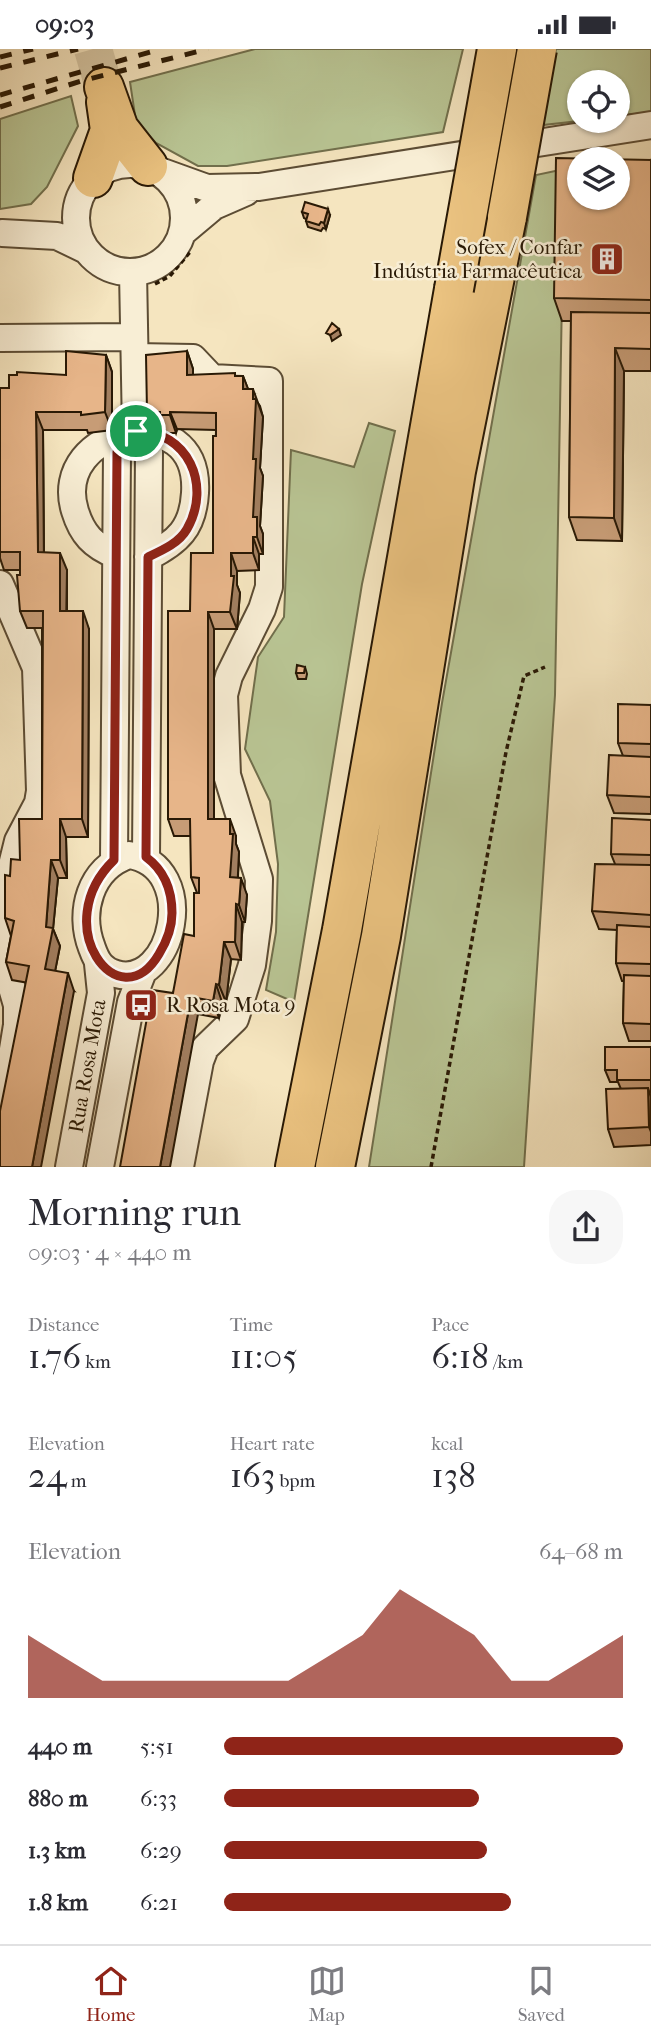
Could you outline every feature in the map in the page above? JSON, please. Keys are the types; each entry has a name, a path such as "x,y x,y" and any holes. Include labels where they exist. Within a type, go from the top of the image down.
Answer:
{"highway":[{"path":"295,1167 342,930 420,469 497,49"},
{"path":"335,1167 381,936 456,471 492,299 537,49"},
{"path":"85,190 110,130 105,90 119,129 152,168"}],"street":[{"path":"1,234 46,224 119,164 152,168 208,188 259,187 651,125"},
{"path":"152,168 171,181 181,197 189,237"},
{"path":"85,190 78,235 86,250 99,263 115,270 133,272 150,269 164,260 189,237 214,206 259,187"},
{"path":"1,234 57,236 86,250"},
{"path":"133,272 136,431 149,451 146,857"},
{"path":"0,338 135,336 193,358 212,379 269,381 269,587 262,609 229,676 224,695 227,775 259,879 258,921 242,1006 235,1019 205,1048 200,1061 180,1167"},
{"path":"114,860 117,452 136,431"},
{"path":"116,555 99,548 80,527 72,503 75,481 82,461 105,439 147,431 172,440 188,456 196,481 194,512 187,530 177,541 148,557"},
{"path":"0,584 36,668 40,791 38,803 18,841 6,890 4,953 17,1005 17,1025 0,1128"},
{"path":"129,855 146,857 158,866 166,878 172,919 166,942 142,974 123,976 109,972 98,964 87,935 86,916 94,884 114,860 129,855"},
{"name":"Rua Rosa Mota","path":"69,1167 101,993 98,964"},
{"name":"Rua Rosa Mota","path":"100,1167 131,1002 142,974"}],"path":[{"path":"135,336 144,312 149,286 170,276 183,263 189,237"},
{"path":"431,1167 506,752 524,676 545,667"}],"green space":[{"path":"255,49 463,49 443,132 227,166 198,166 156,143 136,122 130,82"},
{"path":"556,49 651,49 651,112 630,115 630,70 567,70 567,122 543,125"},
{"path":"71,96 78,126 47,187 31,204 0,209 0,119"},
{"path":"567,169 567,178 564,181 555,695 524,1167 369,1167 442,703 536,175"},
{"path":"369,423 395,431 362,584 294,1002 266,990 276,932 278,864 270,801 245,749 258,657 284,617 291,450 354,467"}],"building":[{"name":"Sofex / Confar Indústria Farmacêutica","path":"556,158 567,158 567,210 630,210 630,159 651,160 651,300 554,298"},
{"path":"305,202 328,209 324,223 319,225 306,221 308,214 302,212"},
{"path":"571,312 651,313 651,349 615,348 614,518 569,517"},
{"path":"332,323 339,329 330,335 326,333"},
{"path":"66,351 106,355 105,412 81,415 81,412 36,412 38,552 60,553 60,611 83,611 82,819 60,819 60,860 51,860 46,927 53,928 45,969 68,973 32,1167 0,1167 0,1111 29,966 6,962 14,921 5,918 5,875 10,876 11,859 20,860 19,819 42,819 43,611 20,611 17,575 20,575 20,552 0,552 0,388 9,388 9,375 17,375 17,372 66,375"},
{"path":"187,351 187,375 235,373 235,376 243,376 243,389 253,389 253,399 256,399 253,517 257,517 257,537 253,537 253,553 231,553 231,576 234,576 230,612 208,612 208,819 230,819 230,834 233,834 230,877 241,878 239,905 236,904 235,942 224,942 219,985 216,984 213,1001 191,997 160,1167 120,1167 152,990 173,993 184,934 194,936 194,893 199,893 199,878 191,877 190,819 168,819 168,611 190,611 191,553 213,553 213,436 216,436 216,413 170,412 170,415 160,415 160,412 147,412 146,355"},
{"path":"297,665 305,667 304,673 296,673"},
{"path":"618,704 651,705 651,744 618,743"},
{"path":"609,755 651,757 651,797 607,795"},
{"path":"612,818 651,820 651,855 611,854"},
{"path":"595,864 651,865 651,915 592,911"},
{"path":"617,925 651,927 651,964 616,963"},
{"path":"624,975 651,976 651,1024 623,1023"},
{"path":"605,1047 651,1047 651,1080 617,1080 617,1070 605,1070"},
{"path":"648,1088 649,1127 608,1129 606,1089"}],"tunnel":[{"path":"93,49 104,87"}],"railway":[{"path":"0,57 33,49"},
{"path":"0,68 78,49"},
{"path":"0,95 161,49"},
{"path":"0,107 81,81 208,49"}],"place":[{"name":"Sofex / Confar Indústria Farmacêutica","path":"607,259"},
{"name":"R Rosa Mota 9","path":"141,1005"}],"route":[{"path":"136,431 147,431 172,440 188,456 196,481 194,512 187,530 177,541 148,557 146,857 158,866 166,878 172,907 171,924 166,942 149,969 142,974 123,976 109,972 98,964 87,935 86,916 94,884 114,860 117,452 136,431"}]}
